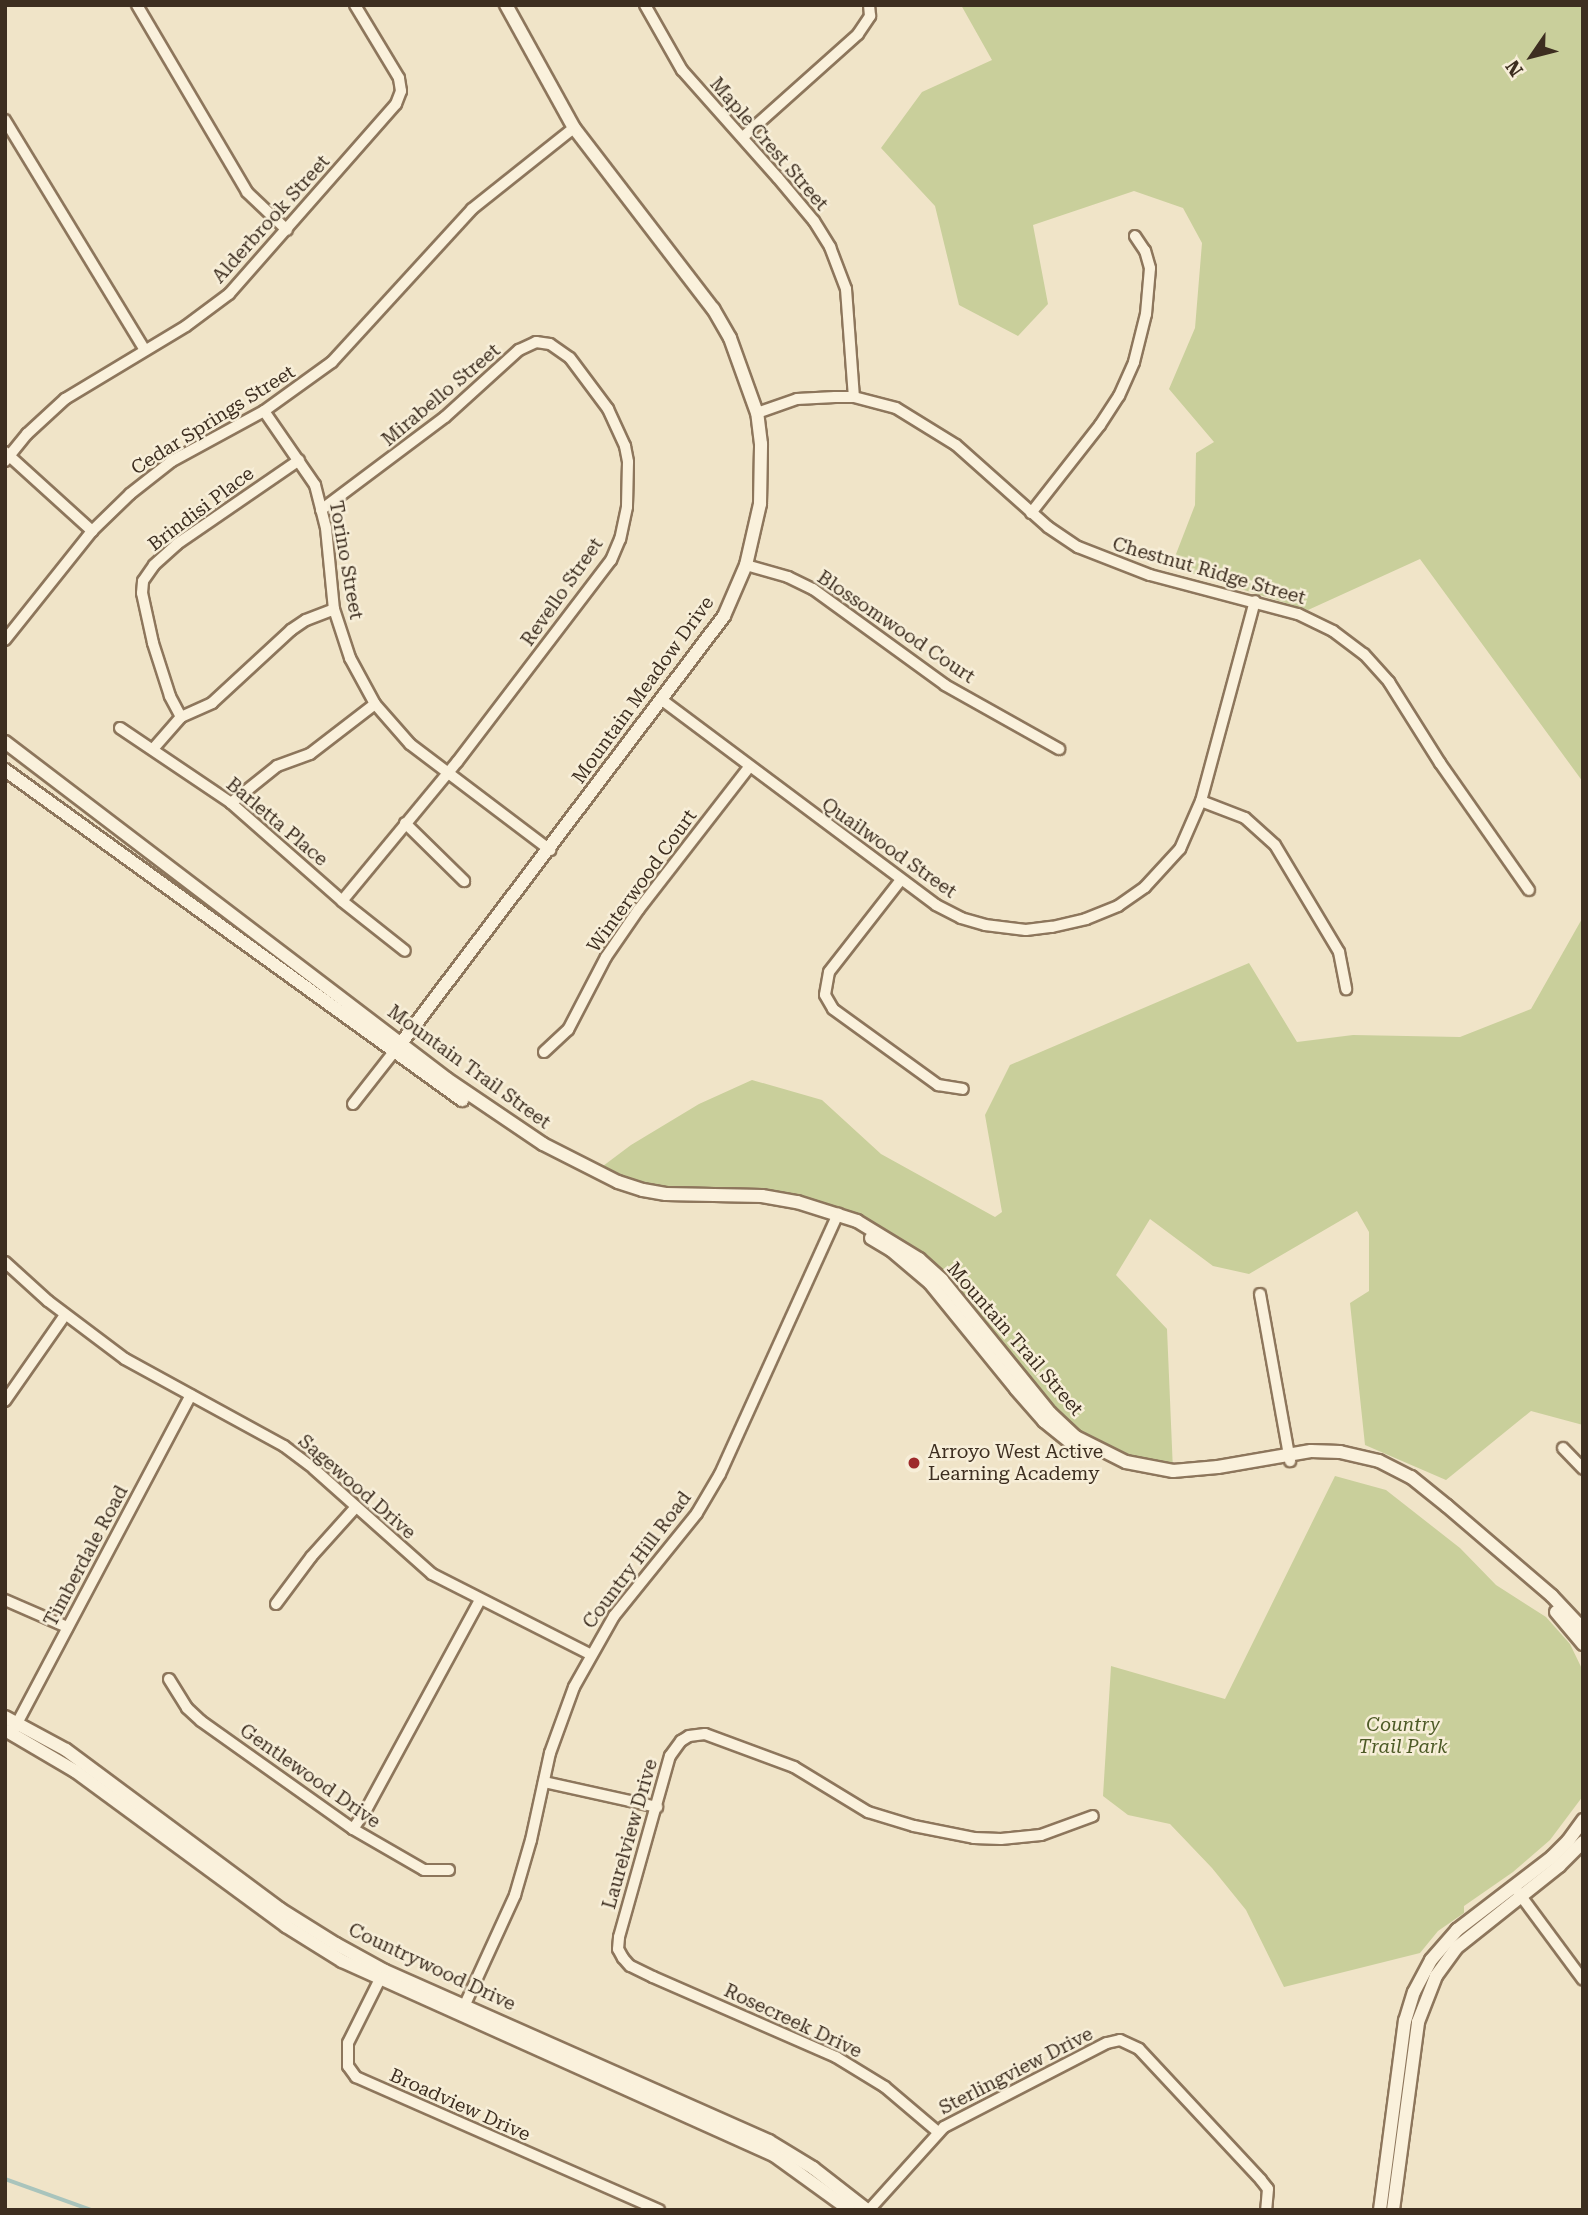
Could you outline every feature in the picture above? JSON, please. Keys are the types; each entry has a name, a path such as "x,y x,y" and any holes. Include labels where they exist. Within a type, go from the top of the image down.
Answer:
{"street":[{"path":"137,5 240,182 259,205 287,230"},
{"name":"Alderbrook Street","path":"7,456 65,399 208,312 252,272 399,99 399,78 355,5"},
{"name":"Mountain Meadow Drive","path":"353,1104 550,850 724,616 746,565 757,528 761,492 757,413 722,323 574,128 506,5"},
{"name":"Maple Crest Street","path":"645,5 682,70 814,221 838,265 850,311 854,397"},
{"path":"743,137 858,34 867,22 869,5"},
{"path":"5,120 144,349"},
{"name":"Cedar Springs Street","path":"5,640 92,531 149,478 264,411 332,362 472,209 574,128"},
{"path":"1031,513 1100,425 1119,396 1134,362 1146,314 1150,268 1146,251 1135,236"},
{"name":"Mirabello Street","path":"321,510 445,417 529,344 544,342 561,349 581,373"},
{"name":"Revello Street","path":"342,901 611,560 620,539 629,484 625,446 608,409 581,373"},
{"name":"Chestnut Ridge Street","path":"757,413 797,399 854,397 896,408 932,427 956,445 1058,534 1101,558 1150,575 1255,601 1322,624 1364,654 1389,682 1440,763 1529,890"},
{"name":"Torino Street","path":"264,411 315,485 321,510 334,609 350,658 375,704 410,744 550,850"},
{"path":"7,456 92,531"},
{"name":"Brindisi Place","path":"181,717 170,696 153,643 142,593 143,581 154,565 177,544 299,460"},
{"name":"Blossomwood Court","path":"746,565 788,577 813,589 945,685 1059,749"},
{"name":"Quailwood Street","path":"662,700 900,881 936,905 961,918 985,925 1026,930 1086,919 1118,906 1145,887 1174,858 1190,829 1200,801 1255,601"},
{"path":"153,749 181,717 212,703 291,630 306,620 334,609"},
{"path":"231,803 277,766 310,754 375,704"},
{"name":"Barletta Place","path":"120,728 231,803 342,901 405,951"},
{"name":"Mountain Trail Street","path":"5,742 397,1048"},
{"name":"Winterwood Court","path":"544,1052 568,1031 606,957 639,909 750,767"},
{"name":"Mountain Trail Street","path":"5,770 522,1140 563,1164 647,1199 773,1204 837,1217 869,1227 919,1259 942,1280 1049,1413 1076,1437 1126,1462 1173,1471 1340,1452 1379,1461 1411,1477 1579,1626 1583,1644"},
{"path":"1200,801 1245,818 1275,845 1339,953 1346,989"},
{"path":"405,823 464,881"},
{"path":"900,881 829,972 825,995 833,1009 942,1087 963,1089"},
{"name":"Country Hill Road","path":"462,2011 515,1895 561,1718 590,1654 614,1616 697,1513 720,1474 837,1217"},
{"name":"Sagewood Drive","path":"5,1262 65,1315 125,1359 284,1446 432,1574 590,1654"},
{"path":"1259,1294 1289,1457"},
{"path":"5,1401 65,1315"},
{"name":"Timberdale Road","path":"12,1728 191,1395"},
{"path":"1563,1448 1583,1469"},
{"path":"276,1604 311,1557 356,1507"},
{"path":"5,1600 67,1627"},
{"path":"353,1829 366,1810 480,1600"},
{"name":"Gentlewood Drive","path":"169,1679 187,1707 201,1721 353,1829 424,1870 449,1870"},
{"name":"Countrywood Drive","path":"5,1717 12,1728 286,1926 382,1975 775,2156 850,2210"},
{"name":"Laurelview Drive","path":"623,1958 618,1949 619,1937 674,1748 689,1735 705,1734 794,1767 868,1812 947,1834 974,1838 1023,1838 1094,1816"},
{"path":"544,1782 657,1807"},
{"path":"1393,2210 1418,2022 1436,1976 1456,1948 1518,1892 1568,1841 1583,1820"},
{"path":"1380,2210 1405,2021 1414,1992 1431,1960 1447,1940 1559,1866 1583,1842"},
{"path":"1518,1892 1583,1980"},
{"name":"Rosecreek Drive","path":"623,1958 630,1966 653,1977 836,2057 885,2087 938,2132"},
{"name":"Broadview Drive","path":"382,1975 348,2043 348,2066 356,2077 659,2210"},
{"name":"Countrywood Drive","path":"462,2011 769,2141 813,2168 868,2210"},
{"name":"Sterlingview Drive","path":"868,2210 938,2132 972,2110 1107,2043 1120,2040 1139,2049 1261,2180 1268,2189 1268,2204"}],"green space":[{"path":"961,5 1583,5 1583,782 1420,559 1308,610 1171,567 1195,505 1196,453 1214,442 1169,389 1195,328 1202,243 1183,208 1134,191 1033,225 1048,304 1018,336 959,305 935,206 881,148 922,92 992,60"},
{"path":"1583,917 1583,1425 1531,1411 1446,1480 1365,1445 1350,1303 1369,1291 1369,1232 1357,1211 1249,1274 1213,1266 1150,1219 1116,1275 1167,1329 1173,1471 1150,1468 1076,1437 892,1241 797,1202 666,1194 595,1172 631,1145 699,1104 752,1080 822,1100 881,1154 995,1217 1002,1212 985,1115 1010,1065 1249,963 1297,1042 1353,1035 1460,1037 1531,1009"},
{"name":"Country Trail Park","path":"1335,1476 1386,1490 1460,1548 1496,1585 1546,1617 1570,1644 1583,1671 1583,1796 1550,1840 1513,1872 1464,1906 1464,1913 1438,1931 1420,1953 1284,1987 1246,1910 1212,1868 1170,1824 1128,1815 1103,1796 1111,1666 1225,1699"}],"waterway":[{"path":"5,2179 91,2210"}],"place":[{"name":"Arroyo West Active Learning Academy","path":"914,1463"}]}
